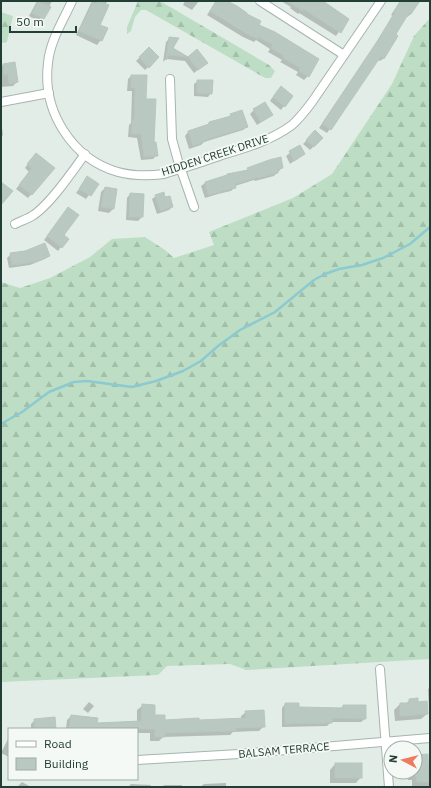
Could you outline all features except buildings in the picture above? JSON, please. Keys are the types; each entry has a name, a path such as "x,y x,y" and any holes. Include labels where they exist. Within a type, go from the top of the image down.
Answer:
{"street":[{"name":"HIDDEN CREEK DRIVE","path":"72,1 50,50 47,73 52,108 58,123 67,137 85,154 104,166 118,172 135,175 158,174 180,169 239,150 281,133 301,117 381,1"},
{"path":"260,1 344,55"},
{"path":"170,79 172,139 180,169 194,206"},
{"path":"1,102 49,93"},
{"path":"15,224 33,216 43,207 75,169 85,154"},
{"path":"380,669 385,740"},
{"name":"BALSAM TERRACE","path":"408,740 430,738"},
{"name":"BALSAM TERRACE","path":"138,760 239,754 383,742"}],"green space":[{"path":"138,1 160,1 269,65 275,71 271,78 265,78 146,10 141,10 135,17 131,31 127,34 127,27"},
{"path":"1,12 13,16 7,42 1,43"},
{"path":"430,18 430,659 246,670 230,664 167,666 158,675 1,682 1,282 20,288 50,278 90,257 112,239 145,237 165,250 174,258 214,245 209,232 293,198 332,174 392,84 414,36"}],"waterway":[{"path":"1,424 22,412 49,392 74,382 87,381 132,387 156,381 183,371 201,361 240,330 275,312 314,280 339,269 362,265 383,258 410,244 430,227"}]}
